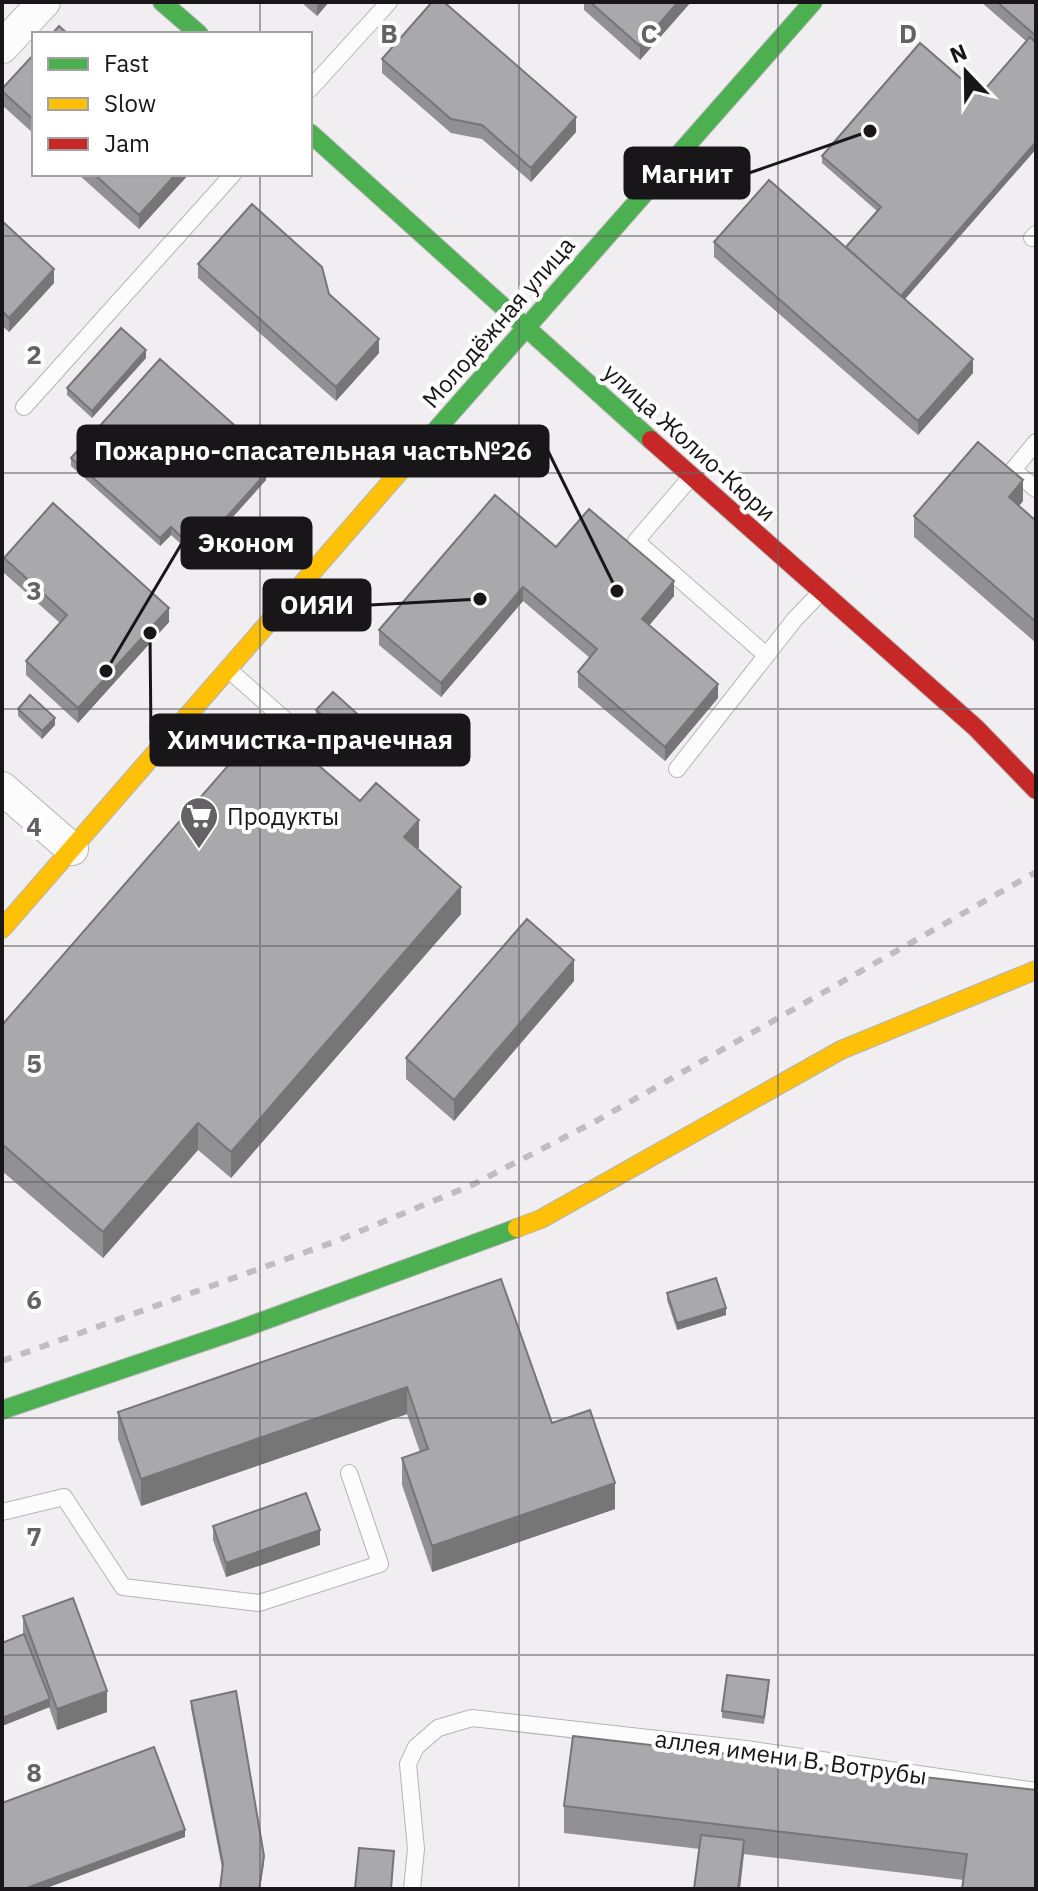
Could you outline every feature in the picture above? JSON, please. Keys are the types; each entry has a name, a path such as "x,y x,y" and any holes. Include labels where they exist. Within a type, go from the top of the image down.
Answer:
{"main road":[{"path":"162,2 197,32"},
{"name":"Молодёжная улица","path":"2,929 525,327 813,2"},
{"name":"улица Жолио-Кюри","path":"312,135 976,728 1036,790"},
{"path":"2,1410 241,1329 541,1219 841,1050 1036,970"}],"street":[{"path":"2,47 44,2"},
{"path":"2,788 72,849"}],"lane":[{"path":"312,87 389,2"},
{"path":"24,407 231,176"},
{"path":"1036,442 1013,470 1036,489"},
{"path":"692,476 636,541 766,655"},
{"path":"677,769 766,655 822,591"},
{"path":"228,669 301,734"},
{"path":"2,1512 64,1497 123,1587 259,1603 380,1564 349,1473"},
{"name":"аллея имени В. Вотрубы","path":"412,1889 416,1849 408,1764 416,1747 438,1728 472,1718 746,1749 1036,1791"}],"building":[{"path":"432,2 444,2 576,117 531,168 482,125 451,119 382,59"},
{"path":"590,2 678,2 640,46"},
{"path":"997,2 1036,2 1036,36"},
{"path":"1030,37 1036,43 1036,142 901,296 846,247 881,207 822,156 920,43 980,95"},
{"path":"32,56 32,118 2,89"},
{"path":"96,176 174,176 139,215"},
{"path":"769,180 973,359 918,421 714,242"},
{"path":"252,204 322,267 329,294 379,339 336,387 198,264"},
{"path":"2,221 54,269 9,318 2,311"},
{"path":"121,328 146,350 92,411 67,388"},
{"path":"160,359 250,439 240,450 266,473 196,551 171,527 160,538 71,458"},
{"path":"978,442 1023,480 1009,497 1036,521 1036,622 914,516"},
{"path":"495,495 556,547 589,509 674,581 642,619 718,684 665,747 578,672 597,649 523,587 441,683 379,630"},
{"path":"53,503 169,608 78,708 26,661 67,615 4,558"},
{"path":"333,692 373,728 357,746 316,710"},
{"path":"30,695 55,718 42,731 18,709"},
{"path":"267,721 360,801 376,783 419,820 404,837 461,887 231,1152 198,1123 103,1232 2,1144 2,1025"},
{"path":"527,919 574,960 454,1100 406,1058"},
{"path":"716,1278 726,1308 677,1323 667,1293"},
{"path":"501,1279 552,1423 590,1410 615,1483 432,1546 402,1458 428,1449 407,1387 141,1479 118,1412"},
{"path":"306,1493 320,1530 226,1563 213,1526"},
{"path":"73,1598 107,1691 57,1709 23,1616"},
{"path":"24,1634 50,1699 2,1718 2,1643"},
{"path":"727,1675 769,1680 764,1717 722,1711"},
{"path":"236,1691 264,1856 259,1889 220,1889 223,1864 191,1701"},
{"path":"573,1736 1036,1790 1036,1889 962,1889 967,1854 564,1806"},
{"path":"154,1747 185,1830 24,1889 2,1889 2,1803"},
{"path":"701,1835 744,1840 738,1889 694,1889"},
{"path":"359,1848 394,1851 391,1889 355,1889"}],"railway":[{"path":"2,1361 334,1242 472,1185 598,1120 1036,872"}],"traffic: fast":[{"path":"162,2 197,32"},
{"path":"422,446 813,2"},
{"path":"312,135 651,440"},
{"path":"2,1410 241,1329 517,1228"}],"traffic: slow":[{"path":"2,929 422,446"},
{"path":"517,1228 541,1219 841,1050 1036,970"}],"traffic: jam":[{"path":"651,440 976,728 1036,790"}],"place":[{"name":"Магнит","path":"870,131"},
{"name":"Пожарно-спасательная часть№26","path":"617,591"},
{"name":"ОИЯИ","path":"480,599"},
{"name":"Химчистка-прачечная","path":"150,633"},
{"name":"Эконом","path":"106,671"},
{"name":"Продукты","path":"199,850"}]}
